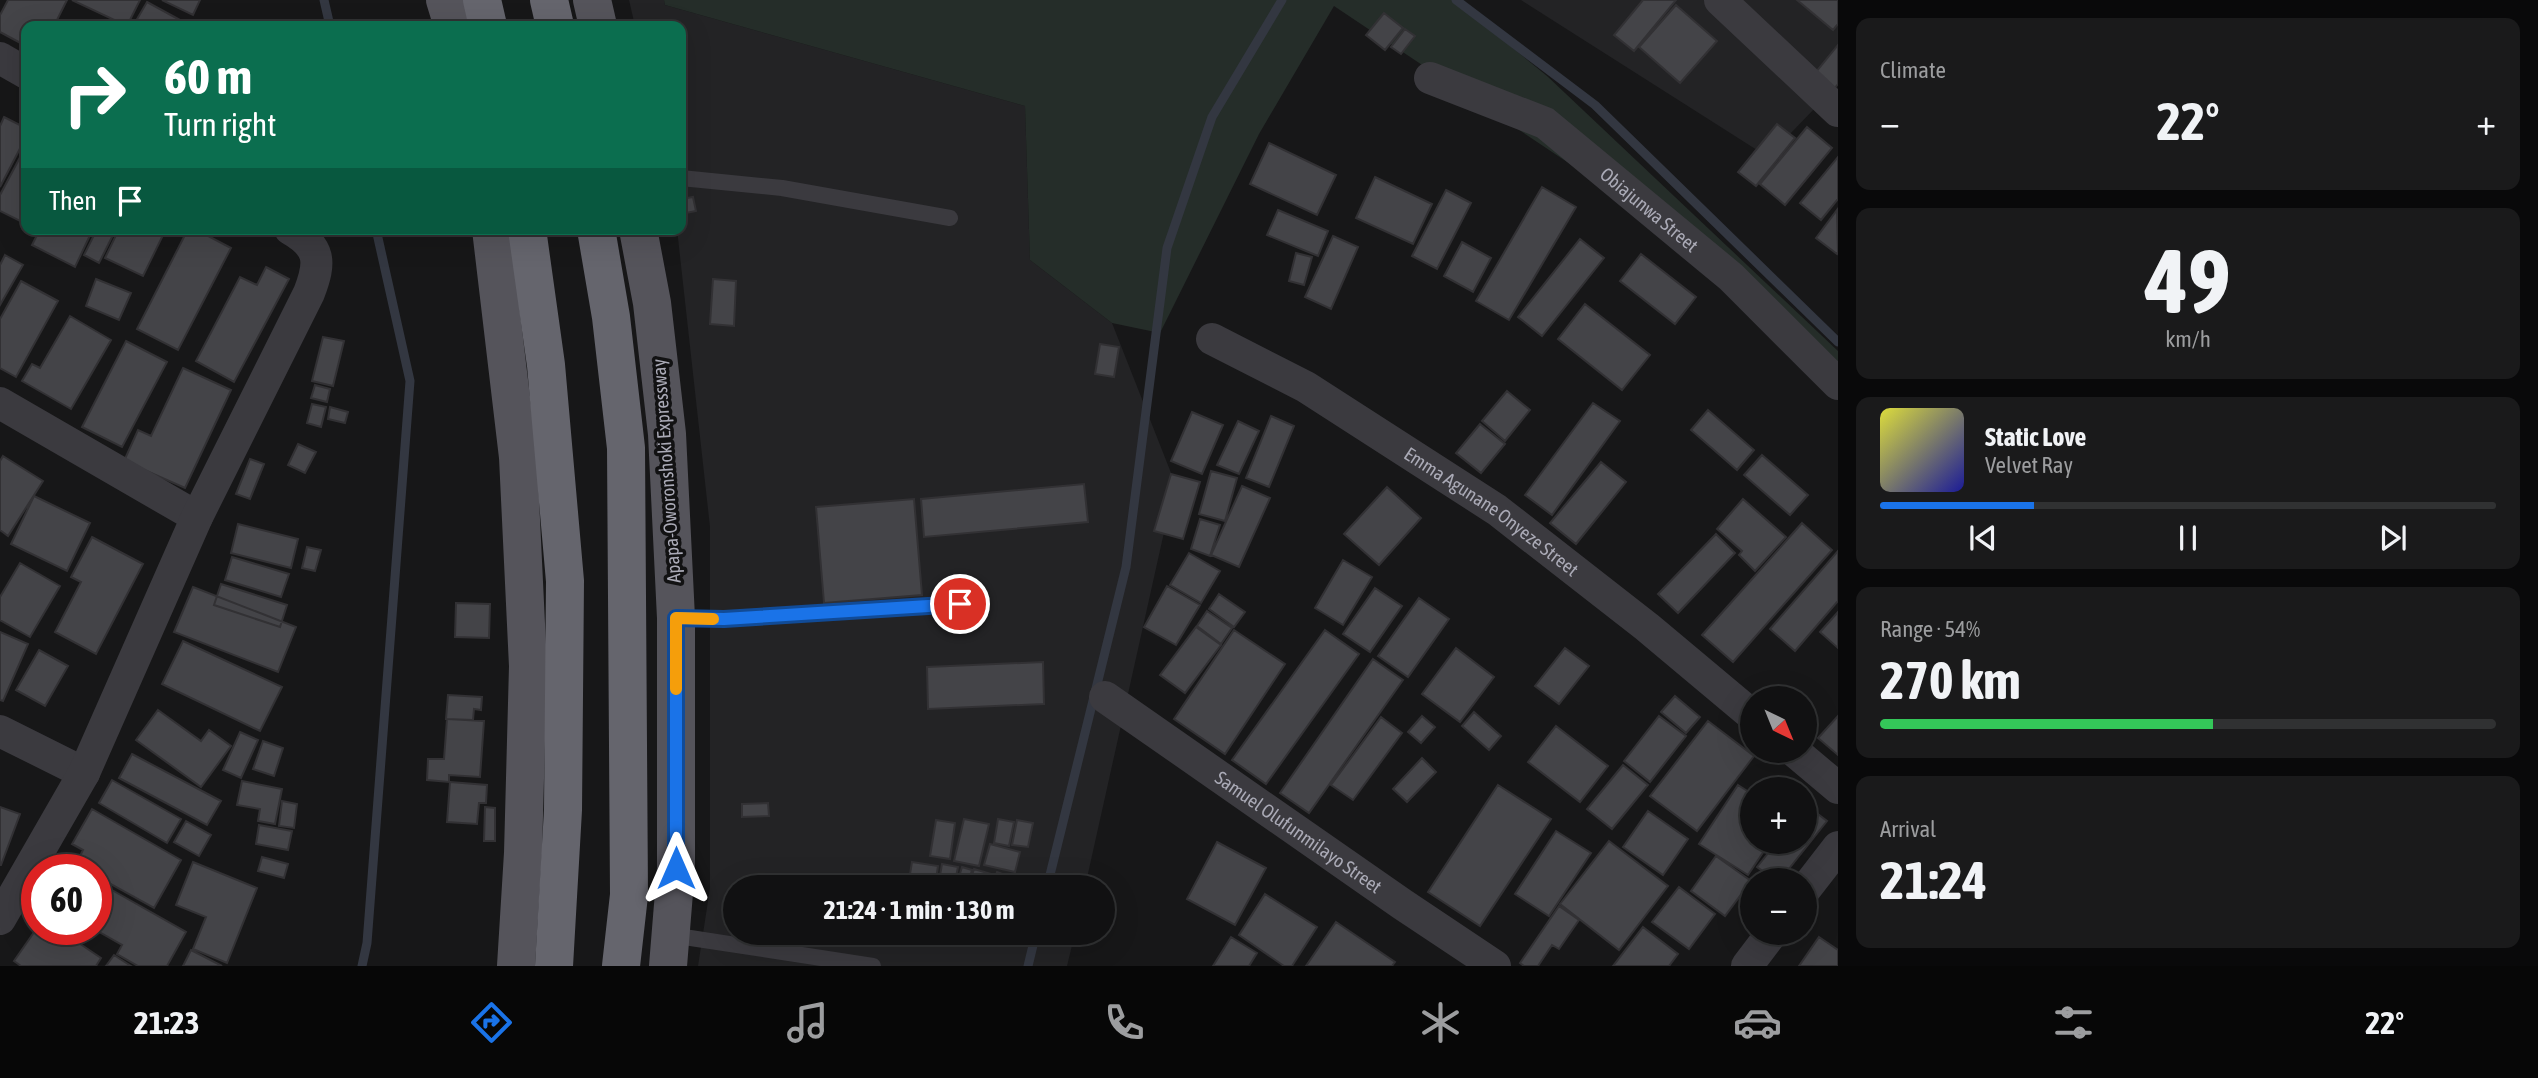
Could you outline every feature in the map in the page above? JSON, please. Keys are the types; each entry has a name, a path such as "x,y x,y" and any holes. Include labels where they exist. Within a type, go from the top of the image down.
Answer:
{"highway":[{"path":"482,0 487,21"},
{"path":"549,0 554,21"},
{"path":"528,235 546,365 565,581 563,810 554,966"},
{"name":"Apapa-Oworonshoki Expressway","path":"597,235 611,317 626,448 629,895 621,966"}],"main road":[{"path":"445,0 451,21"},
{"path":"592,0 597,21"},
{"path":"492,235 518,457 528,666 523,853 516,966"},
{"name":"Apapa-Oworonshoki Expressway","path":"639,235 652,303 667,434 676,618 676,868 669,950"}],"street":[{"path":"1720,0 1838,111"},
{"path":"0,58 21,71"},
{"name":"Obiajunwa Street","path":"1430,78 1545,123 1731,277 1838,384"},
{"path":"0,919 84,773 197,517 309,293 317,272 313,247 298,235"},
{"name":"Emma Agunane Onyeze Street","path":"1212,338 1306,387 1497,510 1647,627 1740,705"},
{"path":"0,403 197,517"},
{"name":"Samuel Olufunmilayo Street","path":"1105,697 1495,966"},
{"path":"0,731 84,773"},
{"path":"1808,763 1838,788"},
{"path":"1817,874 1838,847"},
{"path":"1747,966 1763,945"}],"lane":[{"path":"686,178 782,188 950,218"},
{"path":"676,618 724,619 960,604"},
{"path":"669,950 873,966"}],"shaded area":[{"path":"629,0 664,0 665,5 1025,106 1030,260 1112,323 1175,483 1088,875 723,875 723,945 1072,945 1067,966 698,966 710,888 710,527 678,235 686,235 686,21 634,21"},
{"path":"664,0 1454,0 1547,76 1838,351 1838,378 1747,291 1570,164 1334,6 1259,134 1160,333 1112,323 1030,260 1025,106 665,5"},
{"path":"1521,0 1838,0 1838,84 1768,157"}],"building":[{"path":"8,0 67,0 56,21 21,21 21,43 0,32 0,15"},
{"path":"72,0 140,0 130,21 116,21"},
{"path":"162,0 200,0 193,15"},
{"path":"1643,0 1676,0 1634,51 1614,35"},
{"path":"1797,0 1838,0 1838,24 1833,30"},
{"path":"147,2 182,21 136,21"},
{"path":"1676,5 1717,41 1680,83 1639,47"},
{"path":"1384,13 1403,28 1385,50 1366,35"},
{"path":"1405,29 1415,36 1401,54 1391,47"},
{"path":"1838,45 1838,84 1834,89 1815,73"},
{"path":"4,117 21,126 21,147 0,187 0,126"},
{"path":"1777,124 1795,138 1756,186 1738,172"},
{"path":"1807,127 1832,148 1785,205 1760,184"},
{"path":"1269,143 1336,175 1317,215 1250,184"},
{"path":"21,155 21,222 0,211 0,195"},
{"path":"1838,157 1838,199 1821,220 1800,203"},
{"path":"1375,177 1432,204 1413,244 1356,218"},
{"path":"1542,187 1576,207 1509,320 1476,301"},
{"path":"1446,190 1471,203 1437,269 1412,256"},
{"path":"693,197 696,211 686,213 686,198"},
{"path":"1278,210 1328,231 1318,256 1267,235"},
{"path":"1837,210 1838,252 1837,254 1816,238"},
{"path":"37,235 90,235 75,267 32,245"},
{"path":"94,235 113,235 99,263 84,255"},
{"path":"116,235 163,235 143,276 105,258"},
{"path":"185,235 206,235 231,248 178,350 137,329"},
{"path":"1333,236 1358,247 1331,309 1305,297"},
{"path":"1580,239 1604,258 1542,336 1518,317"},
{"path":"1462,242 1491,258 1473,292 1444,276"},
{"path":"1296,253 1312,257 1304,285 1289,281"},
{"path":"1641,254 1696,297 1675,324 1620,281"},
{"path":"5,255 23,265 0,305 0,265"},
{"path":"266,267 289,279 234,382 196,361 240,277 257,285"},
{"path":"96,279 131,293 119,320 86,306"},
{"path":"713,279 736,281 734,326 710,324"},
{"path":"21,281 58,301 16,377 0,368 0,319"},
{"path":"1585,304 1650,355 1622,390 1558,339"},
{"path":"70,316 111,340 71,409 22,381 32,364 40,368"},
{"path":"323,337 344,341 333,386 312,381"},
{"path":"126,341 167,362 122,447 82,427"},
{"path":"1100,344 1119,347 1114,377 1095,374"},
{"path":"183,368 231,390 185,488 124,461 138,430 151,436"},
{"path":"315,385 330,389 327,402 311,398"},
{"path":"1507,391 1530,410 1505,441 1482,421"},
{"path":"1593,403 1620,421 1552,515 1525,495"},
{"path":"312,404 326,407 321,427 307,423"},
{"path":"330,407 348,412 345,423 328,419"},
{"path":"1708,410 1754,450 1737,470 1691,430"},
{"path":"1192,412 1223,425 1202,474 1171,461"},
{"path":"1271,416 1294,426 1269,487 1246,478"},
{"path":"1238,421 1259,431 1239,474 1217,465"},
{"path":"1480,424 1505,444 1481,473 1456,453"},
{"path":"298,444 316,452 305,473 288,465"},
{"path":"1762,455 1808,495 1790,515 1744,475"},
{"path":"3,456 43,481 8,536 0,530 0,461"},
{"path":"250,459 264,464 250,499 236,494"},
{"path":"1601,462 1626,482 1576,544 1550,523"},
{"path":"1211,471 1237,478 1225,521 1199,514"},
{"path":"1171,474 1200,482 1183,539 1154,531"},
{"path":"1084,484 1088,522 924,537 921,499"},
{"path":"1242,486 1270,498 1239,567 1211,555"},
{"path":"1387,487 1421,518 1379,565 1344,534"},
{"path":"34,496 90,523 67,571 11,544"},
{"path":"914,499 922,595 824,603 816,507"},
{"path":"1743,499 1786,537 1755,571 1739,555 1742,551 1717,529"},
{"path":"1200,519 1220,525 1210,556 1191,549"},
{"path":"1802,523 1832,550 1733,662 1702,635"},
{"path":"238,524 298,539 291,568 231,553"},
{"path":"1716,534 1735,553 1678,613 1658,594"},
{"path":"92,537 143,564 96,654 55,632 81,582 71,577"},
{"path":"307,547 321,550 315,571 302,568"},
{"path":"1838,551 1838,601 1795,651 1770,629"},
{"path":"1189,553 1220,571 1201,603 1170,585"},
{"path":"232,557 289,574 281,597 225,580"},
{"path":"1343,560 1372,577 1343,625 1315,608"},
{"path":"20,563 60,586 30,637 0,620 0,597"},
{"path":"221,584 287,605 280,627 214,605"},
{"path":"1167,586 1200,605 1176,645 1144,627"},
{"path":"193,587 296,627 278,672 174,632"},
{"path":"1375,588 1402,606 1370,652 1343,634"},
{"path":"1219,594 1245,612 1234,627 1209,609"},
{"path":"1419,598 1449,619 1408,677 1378,656"},
{"path":"456,603 490,604 489,638 455,637"},
{"path":"1207,611 1232,628 1221,644 1197,626"},
{"path":"1838,612 1838,648 1820,632"},
{"path":"1196,627 1221,645 1185,693 1160,675"},
{"path":"1234,630 1285,664 1225,754 1174,719"},
{"path":"1325,630 1359,654 1266,784 1232,760"},
{"path":"0,632 28,644 3,701 0,700"},
{"path":"183,641 282,687 260,731 162,684"},
{"path":"1456,648 1494,677 1460,722 1422,694"},
{"path":"1565,648 1589,666 1559,704 1535,686"},
{"path":"39,650 68,666 45,706 16,690"},
{"path":"1373,659 1403,680 1309,813 1280,793"},
{"path":"1043,662 1044,704 928,709 927,667"},
{"path":"448,695 482,697 481,710 474,709 473,720 446,719"},
{"path":"1675,696 1700,717 1686,733 1661,712"},
{"path":"158,710 201,741 209,730 231,746 201,787 136,740"},
{"path":"1474,712 1501,736 1489,750 1462,726"},
{"path":"1422,716 1435,727 1421,743 1408,732"},
{"path":"1659,716 1686,736 1650,782 1624,761"},
{"path":"1838,716 1838,755 1818,738"},
{"path":"1381,717 1402,733 1353,800 1331,785"},
{"path":"447,719 484,721 480,777 449,775 449,782 427,780 428,759 444,759"},
{"path":"1708,721 1740,745 1740,763 1749,763 1697,831 1650,796"},
{"path":"1556,726 1608,766 1580,802 1528,762"},
{"path":"240,732 258,740 241,778 223,770"},
{"path":"263,741 283,748 274,776 253,769"},
{"path":"132,754 221,801 207,825 119,778"},
{"path":"1422,758 1436,772 1407,802 1393,789"},
{"path":"1623,765 1648,785 1612,829 1587,809"},
{"path":"112,780 181,819 167,843 99,803"},
{"path":"242,781 282,789 275,824 258,821 260,809 237,805"},
{"path":"450,782 487,785 486,803 479,803 477,824 447,822"},
{"path":"1498,785 1551,819 1480,926 1428,892"},
{"path":"1738,785 1740,786 1740,854 1762,854 1753,868 1740,870 1699,844"},
{"path":"282,801 297,804 294,828 279,826"},
{"path":"768,803 769,816 742,817 742,804"},
{"path":"0,807 20,814 1,865 0,865"},
{"path":"485,807 495,808 495,841 484,841"},
{"path":"92,809 181,860 154,908 112,885 112,854 81,854 83,850 72,844"},
{"path":"1648,811 1688,839 1663,875 1623,847"},
{"path":"1817,813 1827,821 1817,834"},
{"path":"964,819 989,824 979,866 954,861"},
{"path":"998,819 1014,822 1009,846 994,843"},
{"path":"936,820 955,823 950,859 930,856"},
{"path":"1017,820 1033,823 1028,847 1012,845"},
{"path":"186,821 211,835 199,856 174,842"},
{"path":"259,825 292,831 288,850 256,844"},
{"path":"1556,831 1591,853 1549,916 1515,894"},
{"path":"1609,841 1668,886 1619,950 1560,904"},
{"path":"1217,842 1266,868 1235,925 1187,899"},
{"path":"990,844 1020,852 1015,872 984,865"},
{"path":"1767,854 1801,854 1790,868 1757,867"},
{"path":"1716,856 1740,873 1740,896 1725,916 1691,891"},
{"path":"262,857 288,864 284,878 258,871"},
{"path":"193,862 257,888 227,963 193,949 206,917 176,905"},
{"path":"912,862 938,866 937,875 910,875"},
{"path":"942,864 958,867 956,875 940,875"},
{"path":"962,867 972,870 971,875 960,875"},
{"path":"974,869 991,874 991,875 972,875"},
{"path":"1679,887 1715,914 1689,949 1652,922"},
{"path":"112,890 186,932 167,966 138,966 117,954 122,945 112,939"},
{"path":"1265,894 1317,927 1292,966 1284,966 1239,935"},
{"path":"1559,906 1579,920 1559,949 1552,945 1538,966 1524,966 1520,963"},
{"path":"1336,922 1395,962 1392,966 1306,966"},
{"path":"1643,927 1678,954 1669,966 1613,966"},
{"path":"1231,937 1257,953 1249,966 1213,966"},
{"path":"1819,937 1838,950 1838,966 1799,966 1813,945 1817,945"},
{"path":"25,945 82,945 101,958 96,966 21,966 14,961"},
{"path":"191,950 222,966 183,966"},
{"path":"114,955 131,966 106,966"}],"waterway":[{"path":"324,0 329,21"},
{"path":"1050,875 1126,567 1167,248 1212,117 1282,0"},
{"path":"1456,0 1595,105 1838,342"},
{"path":"362,966 367,943 410,381 377,235"},
{"path":"1028,966 1033,945"}],"slow traffic":[{"path":"676,689 676,618 713,619"}],"route":[{"path":"676,868 676,618 724,619 960,604"}]}
